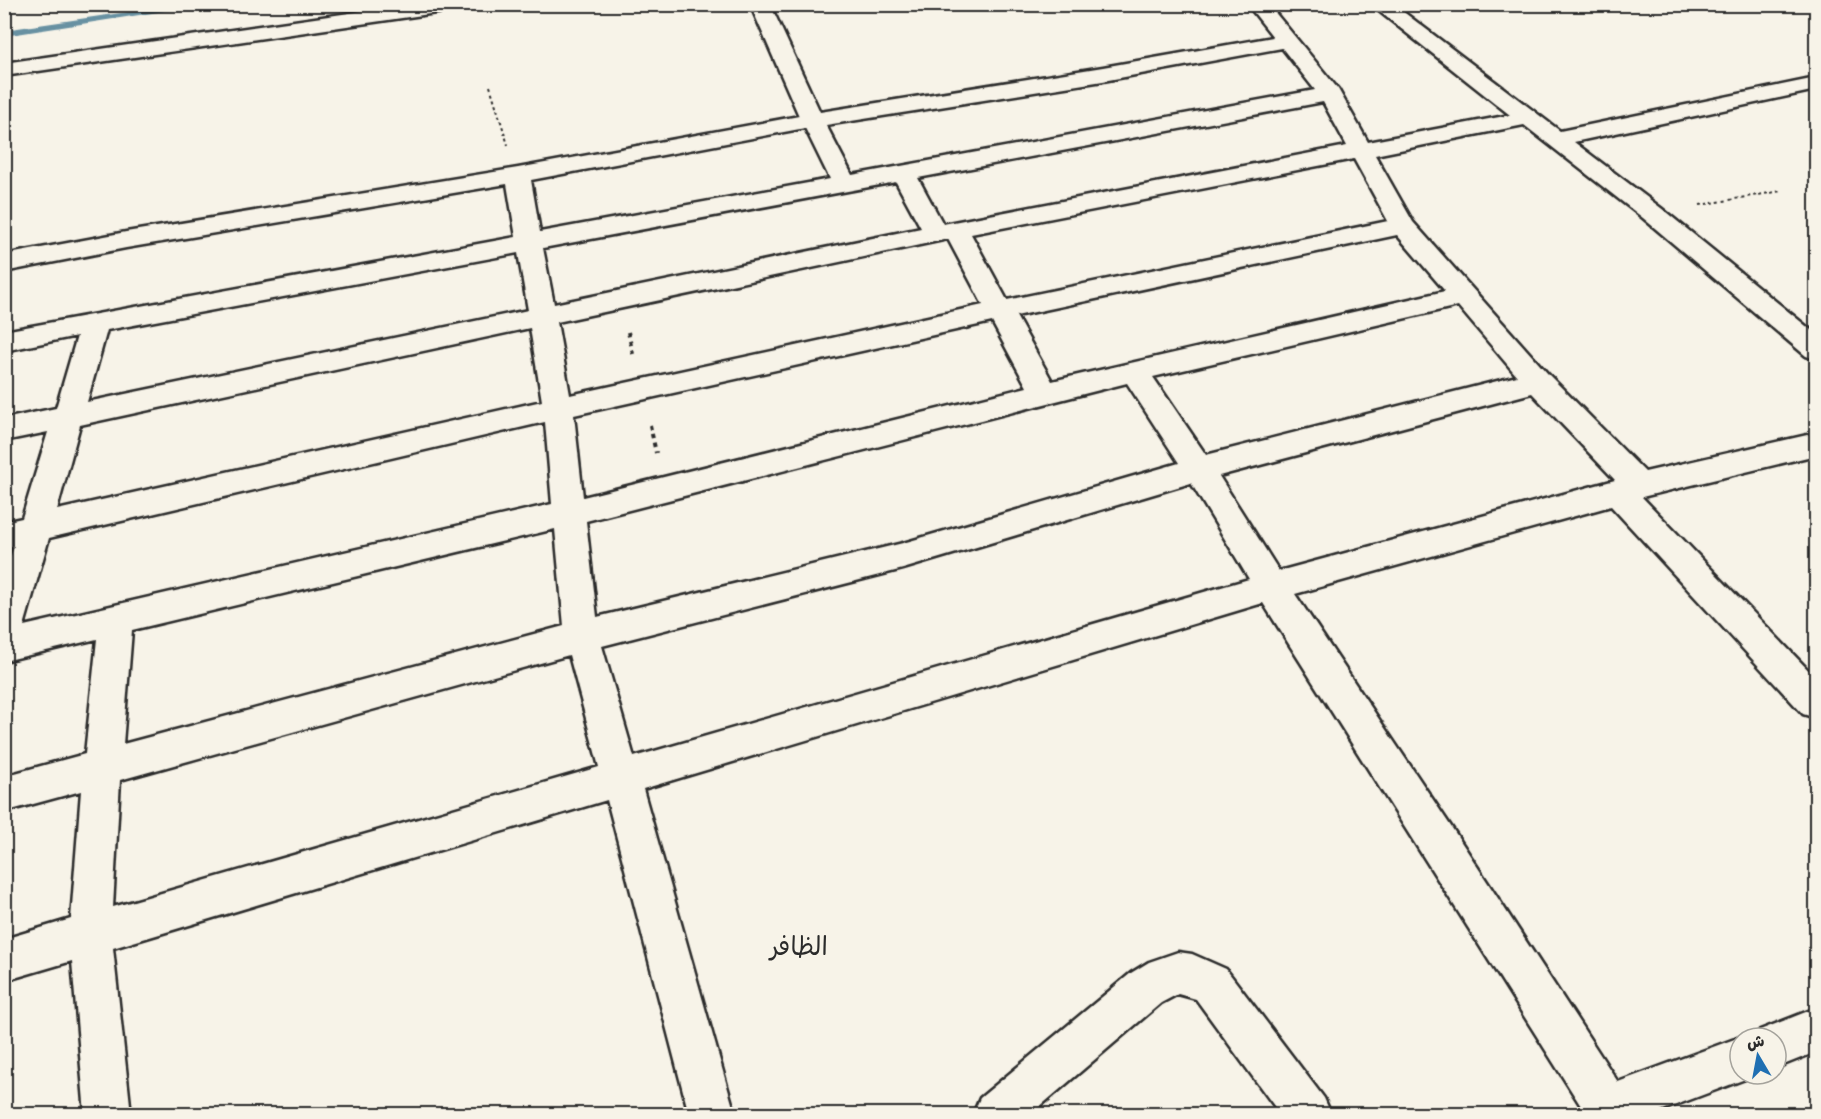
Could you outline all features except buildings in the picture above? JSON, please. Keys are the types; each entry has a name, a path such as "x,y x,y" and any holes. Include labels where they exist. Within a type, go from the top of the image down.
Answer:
{"street":[{"path":"4,70 457,4"},
{"path":"760,4 812,120 844,183"},
{"path":"1257,4 1330,94 1403,226 1538,381 1628,489 1816,702"},
{"path":"1380,4 1652,213 1813,342"},
{"path":"4,264 126,240 518,174 812,120 1103,74 1288,41"},
{"path":"1554,139 1816,84"},
{"path":"4,341 95,322 528,244 844,183 1330,94"},
{"path":"4,430 945,231 1527,118"},
{"path":"903,173 998,311 1045,394"},
{"path":"518,174 528,244 543,315 558,408 582,636 712,1114"},
{"path":"4,535 558,408 998,311 1403,226"},
{"path":"4,646 568,513 1134,371 1463,296"},
{"path":"4,636 70,416 95,322"},
{"path":"1134,371 1610,1111 1728,1064"},
{"path":"4,794 102,770 582,636 903,556 1199,469 1538,381"},
{"path":"4,960 1271,587 1628,489 1816,444"},
{"path":"108,1114 91,935 102,770 116,619"},
{"path":"996,1114 1146,988 1171,973 1191,974 1212,984 1308,1114"},
{"path":"1788,1041 1816,1030"}],"path":[{"path":"490,86 518,174"},
{"path":"1652,213 1781,191"}],"waterway":[{"path":"4,33 206,4"}],"district":[{"name":"الظافر","path":"799,950"}]}
